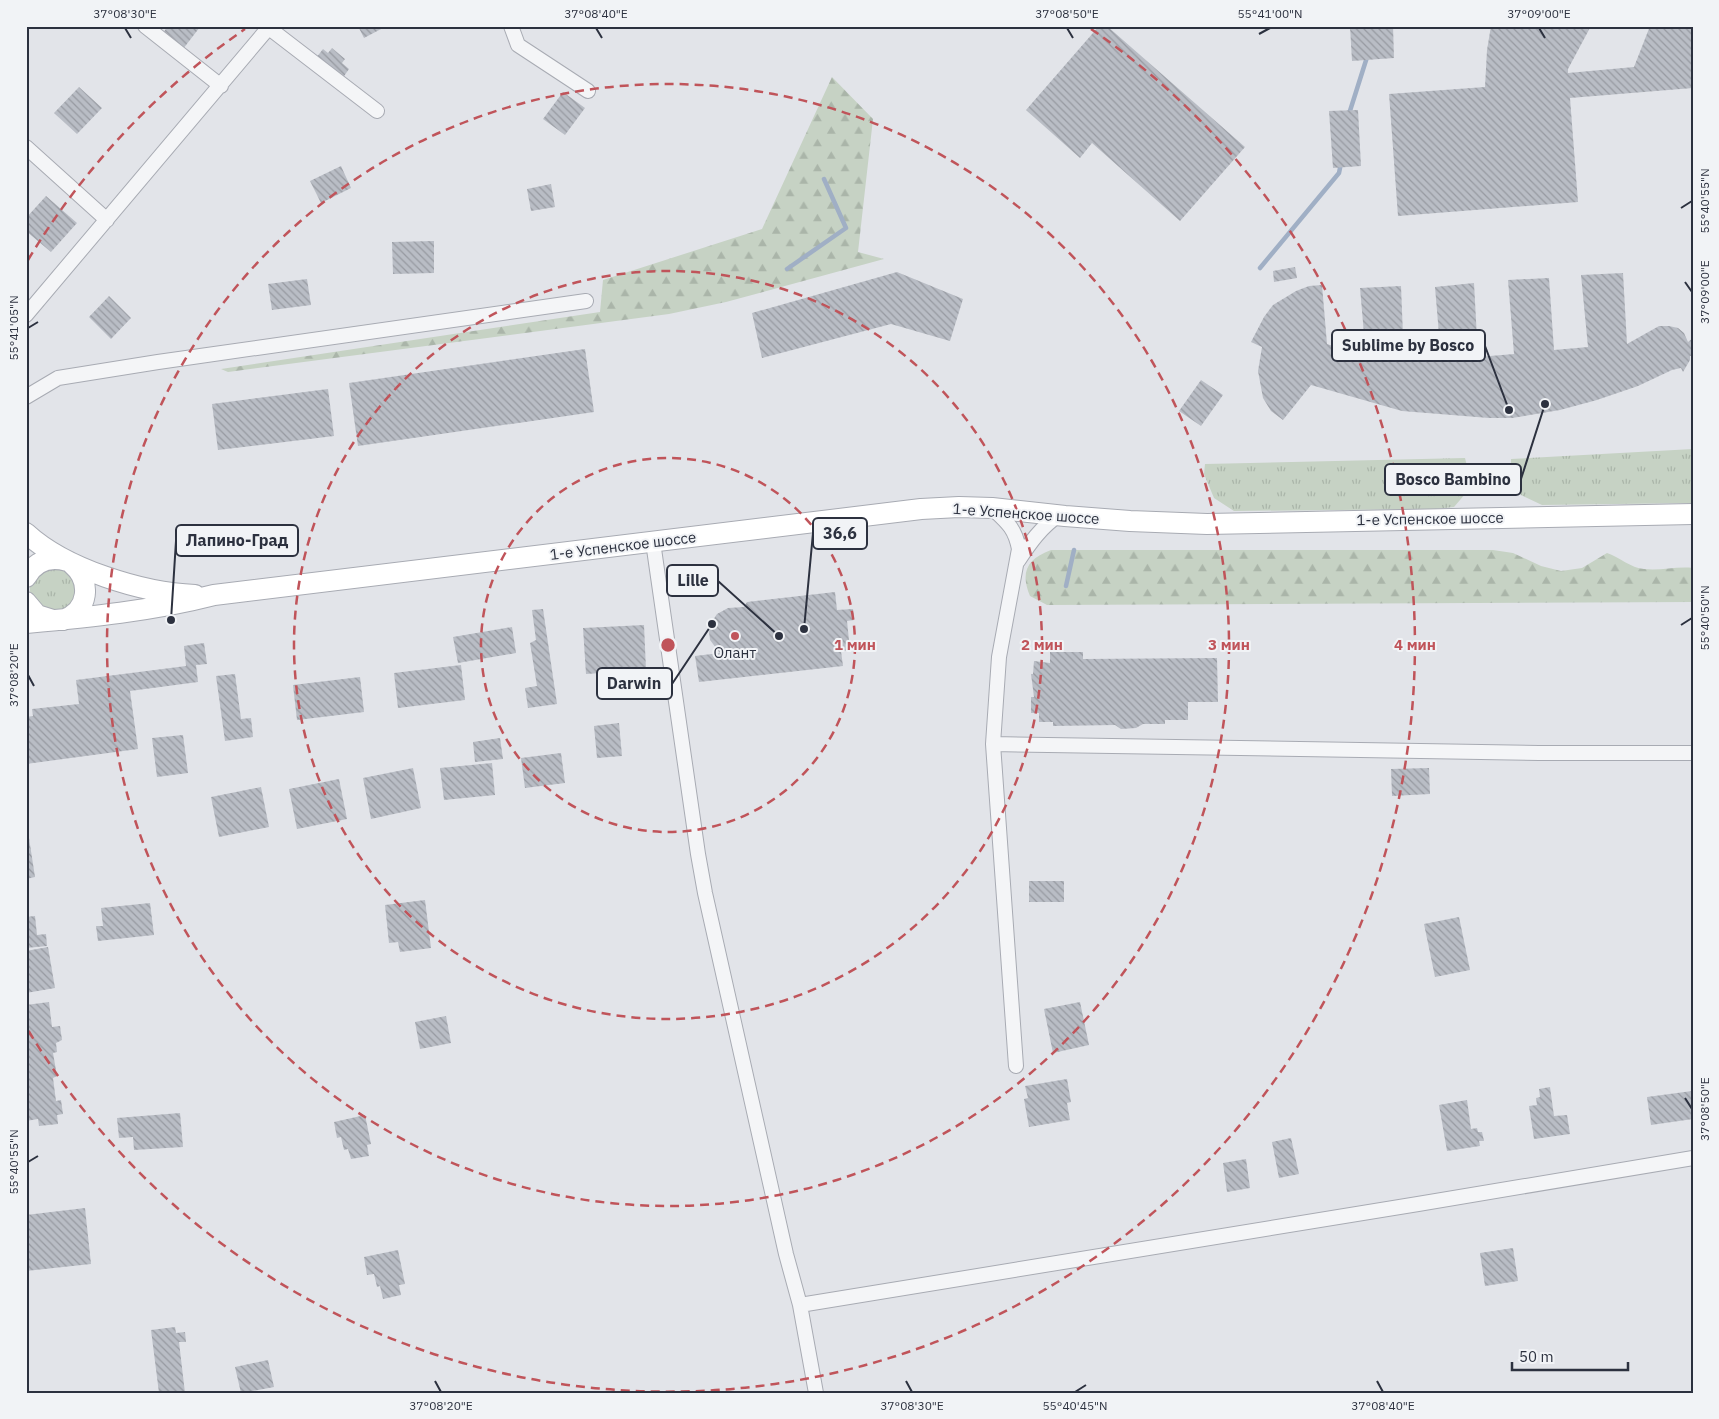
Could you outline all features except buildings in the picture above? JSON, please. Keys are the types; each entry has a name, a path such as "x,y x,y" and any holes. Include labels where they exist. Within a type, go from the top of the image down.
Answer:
{"main road":[{"name":"1-е Успенское шоссе","path":"26,623 167,606 214,595 921,509 992,508 1059,516 1206,524 1693,514"},
{"name":"1-е Успенское шоссе","path":"26,532 49,551 70,562 81,572 84,578 85,596 77,612 58,620"},
{"name":"1-е Успенское шоссе","path":"26,577 33,568 43,561 55,558 133,584 171,593 214,595"},
{"path":"26,602 37,615 49,620 58,620"}],"street":[{"path":"144,26 220,86"},
{"path":"511,26 518,45 588,91"},
{"path":"26,314 270,27 377,111"},
{"path":"26,146 107,220"},
{"path":"26,397 58,378 586,301"},
{"path":"992,508 1017,535 1020,549 999,657 993,744 1016,1066"},
{"path":"1018,562 1035,536 1047,523 1059,516"},
{"path":"653,542 705,894 786,1254 800,1305 816,1393"},
{"path":"993,744 1693,754"},
{"path":"800,1305 1693,1158"}],"green space":[{"path":"832,77 873,119 858,252 884,259 726,302 669,314 228,372 221,369 600,312 603,280 762,229"},
{"path":"1693,449 1693,503 1542,505 1521,495 1511,481 1511,459"},
{"path":"1465,458 1472,486 1454,507 1436,509 1234,511 1214,498 1204,474 1205,464"},
{"path":"1051,550 1493,550 1513,553 1541,566 1561,571 1582,568 1607,553 1639,568 1693,568 1693,602 1047,605 1030,596 1027,588 1026,573 1031,562"},
{"path":"60,565 78,580 72,607 50,614 30,594 30,585 34,576"}],"waterway":[{"path":"1349,114 1368,54"},
{"path":"1260,268 1339,173 1341,163"},
{"path":"787,269 846,228 824,179"},
{"path":"1066,586 1074,550"}],"place":[{"name":"Bosco Bambino","path":"1545,404"},
{"name":"Sublime by Bosco","path":"1509,410"},
{"name":"Лапино-Град","path":"171,620"},
{"name":"Darwin","path":"712,624"},
{"name":"36,6","path":"804,629"},
{"name":"Олант","path":"735,636"},
{"name":"Lille","path":"779,636"}]}
